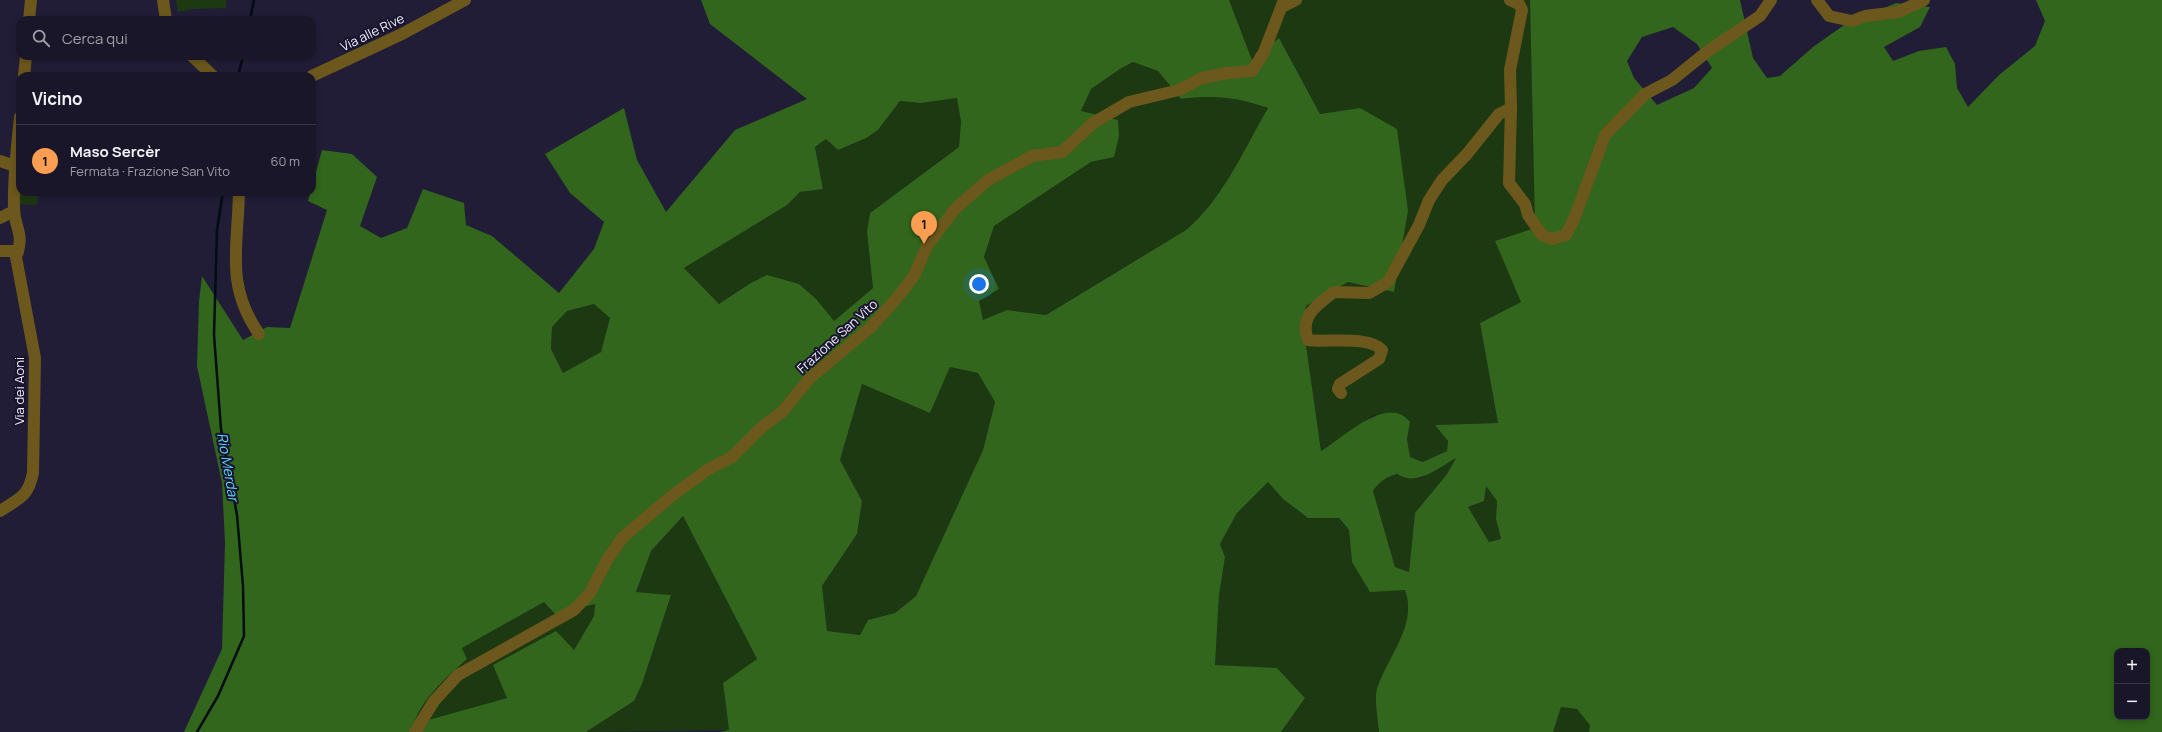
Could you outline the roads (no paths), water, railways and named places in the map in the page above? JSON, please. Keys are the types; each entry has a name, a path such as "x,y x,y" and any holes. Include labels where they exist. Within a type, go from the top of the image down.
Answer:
{"street":[{"path":"29,16 30,0"},
{"path":"163,0 165,16"},
{"name":"Via alle Rive","path":"316,74 402,34 465,0"},
{"path":"1281,8 1296,0"},
{"path":"1510,0 1519,4 1522,10 1510,70 1511,108 1509,184 1525,204 1528,215 1542,235 1552,238 1566,235 1574,219 1605,135 1645,94 1672,80 1760,16 1769,6 1771,0"},
{"path":"1817,0 1829,16 1852,21 1865,16 1898,12 1924,0"},
{"name":"Frazione San Vito","path":"415,732 434,700 458,675 574,610 590,593 606,560 623,537 673,495 711,468 732,457 762,427 782,412 810,378 871,327 914,276 927,246 955,209 988,180 1032,156 1062,152 1093,123 1107,113 1129,102 1179,90 1202,78 1227,73 1252,71 1264,52 1281,8"},
{"path":"24,72 26,60"},
{"path":"196,60 208,72"},
{"path":"1341,393 1338,389 1340,384 1379,359 1382,350 1378,346 1354,342 1308,340 1305,328 1311,310 1334,292 1369,293 1388,282 1419,225 1429,200 1442,180 1467,154 1499,114 1511,108"},
{"path":"0,161 16,168"},
{"name":"Via dei Aoni","path":"0,511 25,495 31,484 33,473 35,358 19,283 16,257 20,243 14,211 16,182"},
{"path":"239,196 235,268 239,291 250,321 259,334"},
{"path":"0,218 14,211"},
{"path":"0,251 18,251"}],"waterway":[{"name":"Rio Merdar","path":"251,16 254,0"},
{"name":"Rio Merdar","path":"239,72 242,60"},
{"name":"Rio Merdar","path":"197,732 218,696 244,636 243,586 237,515 221,429 214,335 217,230 222,196"}],"place":[{"name":"Maso Sercèr","path":"924,244"}]}
